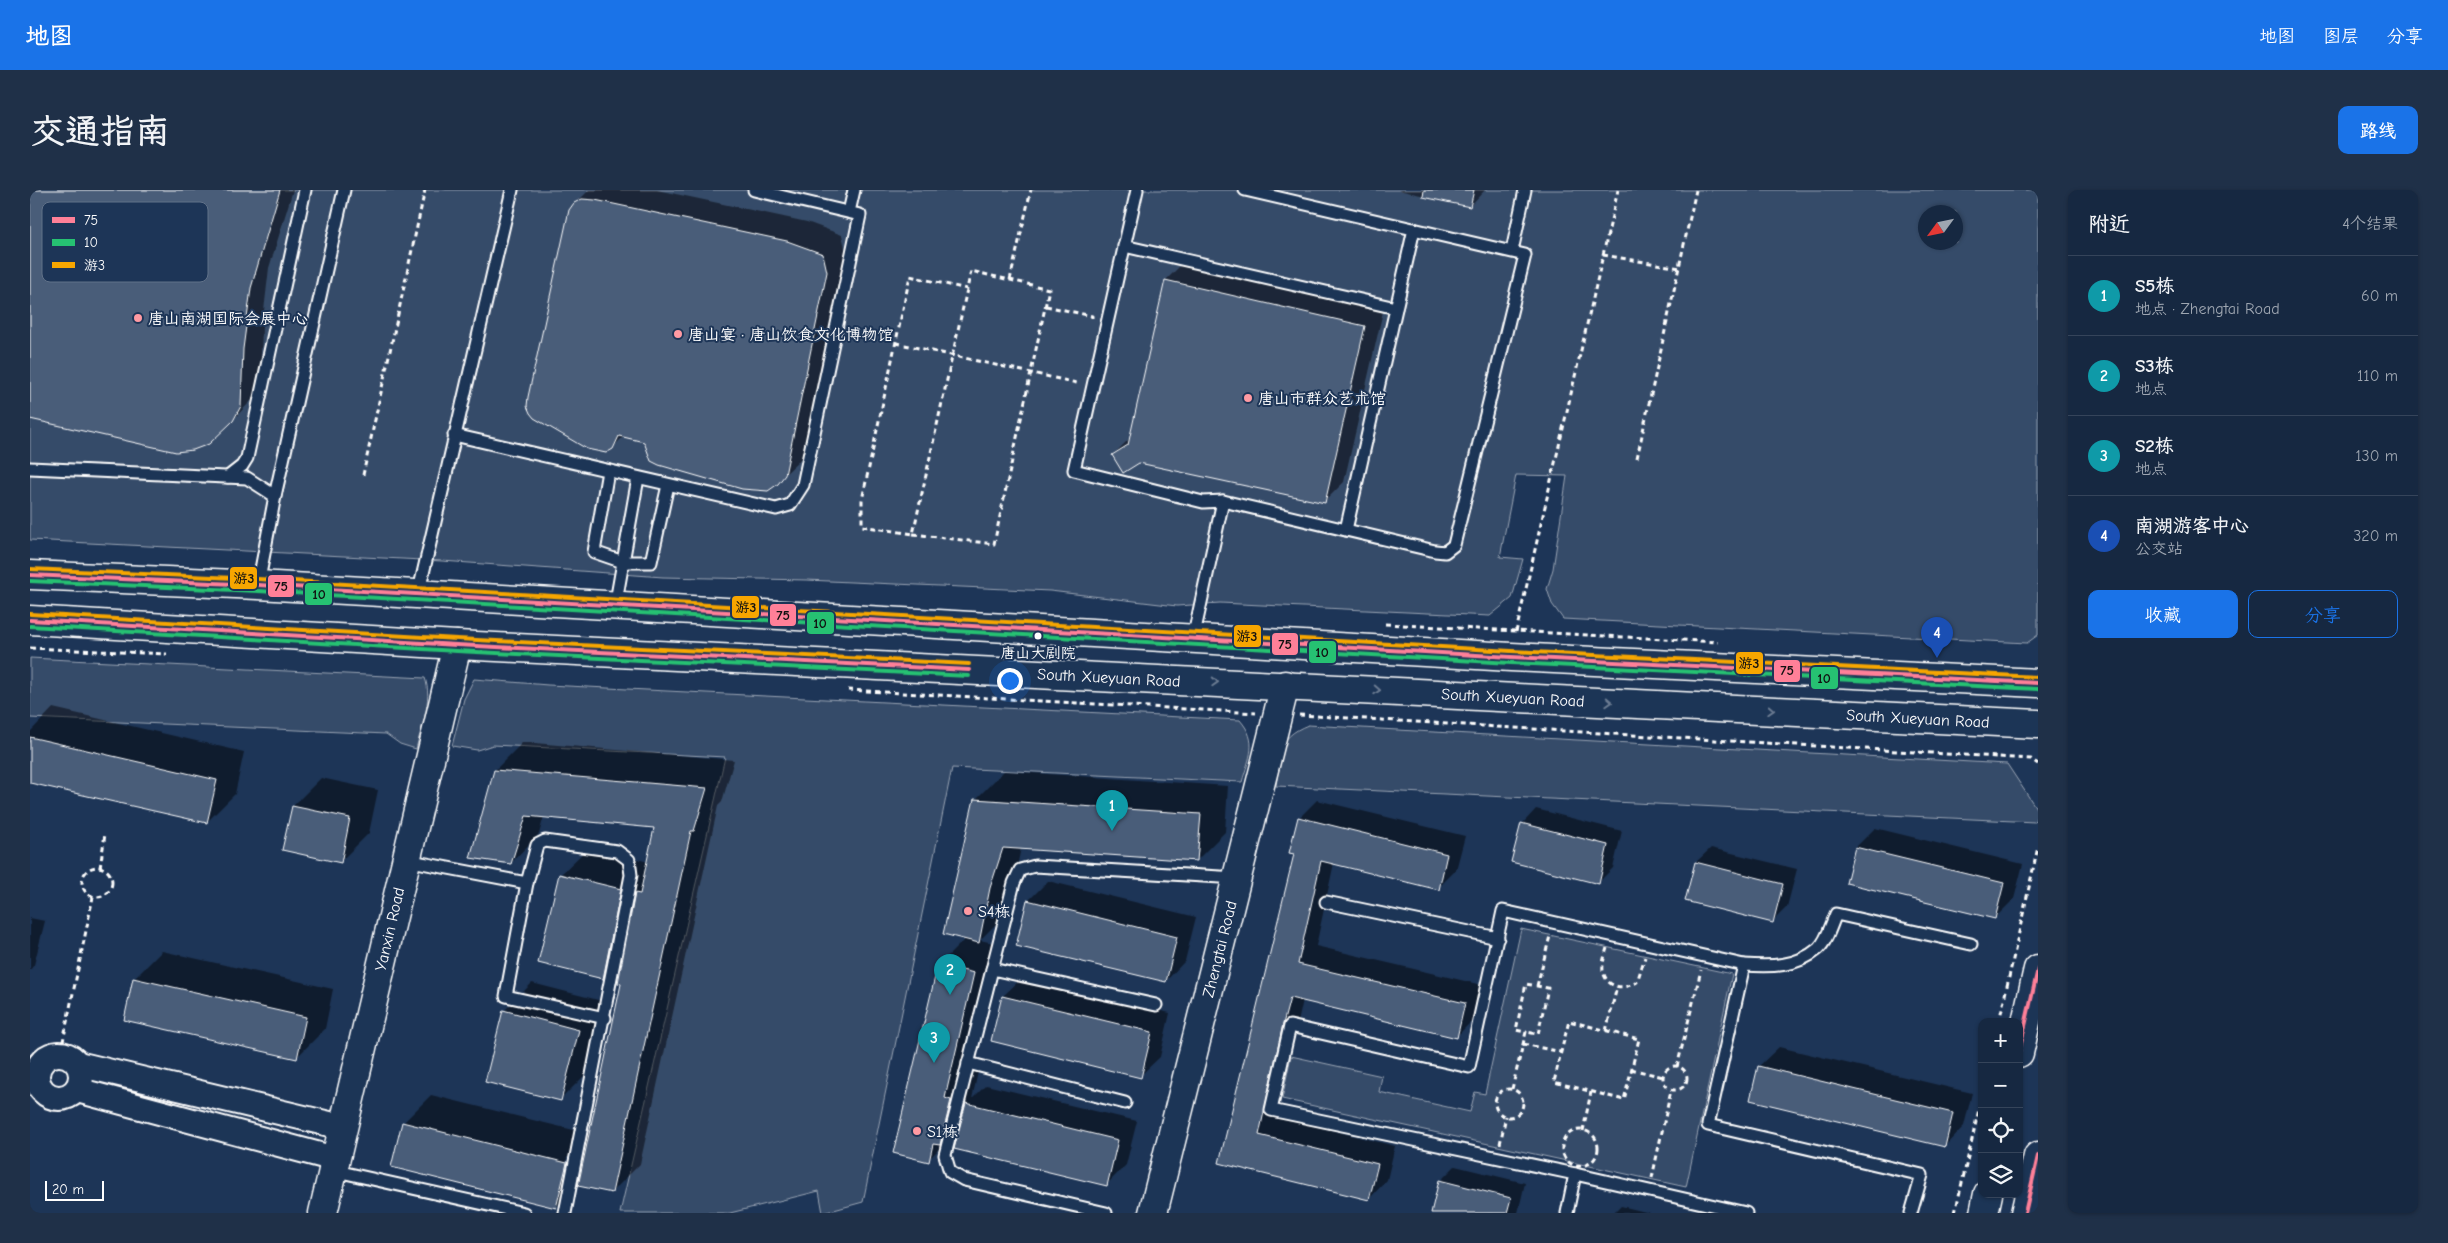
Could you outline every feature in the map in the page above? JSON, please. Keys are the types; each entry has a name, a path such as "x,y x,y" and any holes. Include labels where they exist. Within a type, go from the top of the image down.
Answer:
{"main road":[{"path":"30,575 258,584 418,595 1510,657 2038,683"},
{"name":"South Xueyuan Road","path":"30,620 457,645 2038,724"},
{"name":"Yanxin Road","path":"323,1213 457,645"},
{"name":"Zhengtai Road","path":"1153,1213 1285,685"},
{"path":"2023,1035 2038,969"},
{"path":"2025,1213 2038,1156"},
{"path":"1984,1213 1987,1198"}],"street":[{"path":"54,1057 82,1078 77,1090 72,1095 57,1099 50,1097 35,1086 39,1067 54,1057 342,1127"},
{"path":"77,1090 334,1164"}],"lane":[{"path":"228,477 242,466 247,458 306,190"},
{"path":"258,584 275,496 344,190"},
{"path":"418,595 512,190"},
{"path":"454,435 776,509 790,505 803,485 860,215 754,190"},
{"path":"849,212 854,190"},
{"path":"1137,190 1074,470 1203,502 1223,501 1435,552 1445,552 1454,545 1524,255 1246,190"},
{"path":"1512,252 1525,190"},
{"path":"1346,530 1414,229"},
{"path":"1124,246 1396,308"},
{"path":"30,468 247,478 275,496"},
{"path":"608,471 594,552 623,562 651,562 668,485"},
{"path":"615,606 638,478"},
{"path":"1193,639 1223,501"},
{"path":"565,1213 605,1018 631,875 629,860 617,851 545,841 537,844 527,883 506,996 605,1018"},
{"path":"405,860 527,883"},
{"path":"1106,1213 964,1180 950,1172 945,1155 1014,884 1020,870 1035,866 1237,878"},
{"path":"1326,902 1498,938"},
{"path":"1746,1213 1497,1157 1271,1110 1290,1026 1469,1067 1503,911 1744,966 1776,967 1797,961 1819,948 1836,914 1971,944"},
{"path":"1744,966 1708,1125 1922,1175 1911,1213"},
{"path":"992,969 1156,1006"},
{"path":"968,1064 1125,1103"},
{"path":"334,1164 524,1213"},
{"path":"1567,1213 1575,1174"}],"path":[{"path":"363,475 425,190"},
{"path":"1010,280 1030,190"},
{"path":"1510,657 1618,190"},
{"path":"1637,458 1696,190"},
{"path":"1603,255 1680,268"},
{"path":"913,534 971,271 1049,289 994,544 913,534 862,526 860,521 862,500 910,276 967,288"},
{"path":"1046,306 1092,316 1090,326"},
{"path":"896,343 1077,384 1079,374"},
{"path":"30,648 168,654"},
{"path":"840,690 2031,759 2038,764"},
{"path":"100,868 105,834"},
{"path":"2000,1018 2038,847"},
{"path":"100,868 110,875 111,885 107,893 93,897 82,887 82,877 88,870 100,868"},
{"path":"54,1057 93,897"},
{"path":"1537,986 1551,930 1568,934 1570,926"},
{"path":"1611,935 1603,972 1607,981 1617,987 1630,986 1637,982 1648,943"},
{"path":"1678,1066 1704,956"},
{"path":"1526,984 1548,988 1538,1034 1526,1032 1516,1030 1526,984"},
{"path":"1606,1031 1617,987"},
{"path":"1569,1021 1606,1031 1639,1039 1624,1100 1554,1082 1569,1021"},
{"path":"1512,1089 1526,1032"},
{"path":"1523,1044 1561,1052"},
{"path":"1678,1066 1686,1074 1687,1081 1679,1090 1671,1090 1665,1084 1663,1077 1667,1070 1678,1066"},
{"path":"1632,1068 1663,1077"},
{"path":"1512,1089 1521,1096 1523,1104 1515,1115 1506,1116 1496,1108 1496,1098 1502,1091 1512,1089"},
{"path":"1649,1190 1671,1090"},
{"path":"1583,1131 1591,1092"},
{"path":"1955,1213 1979,1108"},
{"path":"1497,1157 1506,1116"},
{"path":"1583,1131 1594,1137 1598,1148 1594,1160 1583,1166 1577,1166 1571,1164 1564,1156 1563,1145 1564,1140 1572,1132 1583,1131"}],"shaded area":[{"path":"30,190 2038,190 2038,635 2027,643 1563,619 1552,604 1547,589 1553,569 1567,476 1516,475 1500,557 1523,559 1512,598 1490,616 1220,603 1177,606 1050,591 807,580 663,577 442,561 30,540"},
{"path":"30,658 425,678 428,695 416,749 400,744 386,734 30,718"},
{"path":"474,679 548,685 1240,720 1249,735 1251,750 1242,782 952,768 863,1202 823,1213 819,1191 730,1213 620,1213 725,757 493,745 477,750 452,746 464,699"},
{"path":"1308,725 2007,764 2038,811 2035,822 1276,786 1280,757 1285,742 1297,730"},
{"path":"1521,929 1732,974 1686,1187 1282,1099 1291,1056 1382,1076 1379,1092 1470,1112 1475,1092 1485,1094"}],"building":[{"name":"唐山南湖国际会展中心","path":"30,190 280,190 251,288 243,349 241,406 233,421 209,444 193,450 176,452 30,419"},
{"path":"1424,190 1474,190 1470,207 1423,197"},
{"name":"唐山宴 · 唐山饮食文化博物馆","path":"582,199 595,200 787,241 823,254 827,272 785,475 778,484 768,491 742,489 659,465 651,461 644,442 619,436 613,449 606,453 587,449 534,418 530,413 527,406 528,397 569,210 574,203"},
{"name":"唐山市群众艺术馆","path":"1165,280 1365,326 1325,503 1139,463 1123,473 1112,455 1128,445"},
{"path":"30,737 217,780 207,823 30,783"},
{"path":"494,770 707,788 694,831 691,831 612,1193 578,1186 621,984 618,983 635,893 640,894 654,828 526,816 511,864 470,858"},
{"path":"974,799 1201,814 1197,861 1003,848 990,888 979,943 943,934"},
{"path":"292,806 350,818 341,863 282,850"},
{"path":"1298,817 1447,854 1439,890 1321,861 1298,964 1465,1003 1457,1038 1290,998 1283,1024 1259,1135 1378,1164 1369,1200 1219,1163 1294,854 1289,853"},
{"path":"1521,823 1608,845 1599,884 1511,862"},
{"path":"1855,847 2004,883 1995,919 1846,883"},
{"path":"1695,862 1783,884 1773,923 1685,901"},
{"path":"559,874 621,889 603,979 538,963"},
{"path":"1027,900 1177,937 1166,982 1016,946"},
{"path":"938,964 974,973 945,1098 951,1100 940,1145 933,1144 929,1162 893,1153"},
{"path":"133,978 306,1017 297,1059 124,1020"},
{"path":"1002,996 1152,1032 1141,1078 991,1041"},
{"path":"503,1010 579,1030 561,1101 485,1082"},
{"path":"1758,1066 1953,1113 1945,1147 1750,1100"},
{"path":"966,1103 1118,1140 1107,1186 954,1149"},
{"path":"402,1122 567,1163 556,1208 391,1167"},
{"path":"1439,1180 1511,1198 1507,1213 1431,1213"}],"transit line":[{"name":"游3","path":"30,569 258,579 1511,651 2038,677"},
{"name":"75","path":"30,575 258,585 1511,657 2038,683"},
{"name":"10","path":"30,581 258,591 1511,663 2038,689"},
{"name":"游3","path":"30,614 457,639 969,664"},
{"name":"75","path":"30,620 457,645 969,670"},
{"name":"10","path":"30,626 457,651 969,676"},
{"name":"75","path":"2023,1035 2038,969"},
{"name":"75","path":"2025,1213 2038,1156"}],"place":[{"name":"唐山南湖国际会展中心","path":"138,318"},
{"name":"唐山宴 · 唐山饮食文化博物馆","path":"678,334"},
{"name":"唐山市群众艺术馆","path":"1248,398"},
{"name":"唐山大剧院","path":"1038,636"},
{"name":"南湖游客中心","path":"1937,658"},
{"name":"S5栋","path":"1112,831"},
{"name":"S4栋","path":"968,911"},
{"name":"S3栋","path":"950,995"},
{"name":"S2栋","path":"934,1063"},
{"name":"S1栋","path":"917,1131"}]}
